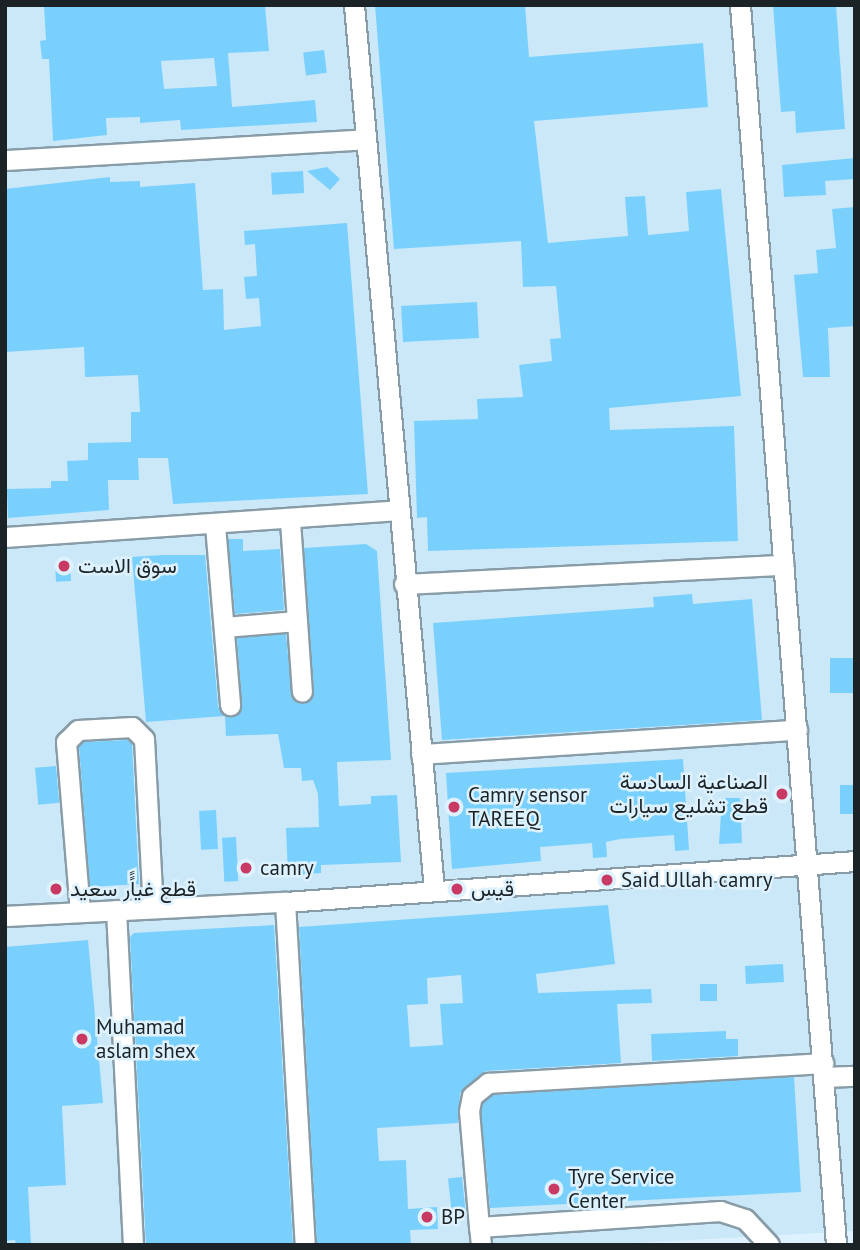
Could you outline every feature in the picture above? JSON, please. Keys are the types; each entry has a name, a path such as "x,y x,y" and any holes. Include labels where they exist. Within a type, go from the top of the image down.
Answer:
{"street":[{"path":"354,5 397,510 434,890"},
{"path":"740,5 836,1245"},
{"path":"5,160 365,139"},
{"path":"5,537 290,521 397,510"},
{"path":"290,521 302,692"},
{"path":"215,525 230,705"},
{"path":"404,584 784,565"},
{"path":"224,627 297,621"},
{"path":"80,912 66,742 78,730 132,727 144,739 153,908"},
{"path":"421,754 797,730"},
{"path":"5,916 285,902 855,861"},
{"path":"285,902 305,1245"},
{"path":"116,910 133,1245"},
{"path":"769,1245 745,1219 720,1211 480,1236 469,1111 472,1096 488,1083 823,1070 855,1076"}],"shaded area":[{"path":"5,5 855,5 855,1231 597,1245 5,1245"}],"building":[{"path":"44,5 265,5 269,51 228,53 232,107 315,100 317,122 181,130 180,120 140,123 140,117 106,118 107,135 53,141 49,59 42,59 40,41 46,40","holes":["214,58 217,86 164,89 161,61"]},
{"path":"375,5 525,5 529,57 703,43 708,107 534,121 548,243 628,236 625,197 645,196 648,235 689,231 686,192 721,189 741,396 609,408 610,430 734,426 738,541 428,551 427,517 417,518 414,421 478,419 477,399 523,397 519,365 552,361 550,339 561,338 556,286 523,287 521,241 394,249"},
{"path":"773,5 836,5 845,129 796,133 795,111 781,112"},
{"path":"324,50 327,73 306,75 303,53"},
{"path":"855,158 855,179 825,181 826,195 784,197 782,165"},
{"path":"327,167 340,179 330,190 307,171"},
{"path":"303,171 304,193 272,195 271,173"},
{"path":"110,177 110,182 140,181 140,187 195,183 203,290 223,289 224,330 261,326 259,298 246,299 244,277 257,276 255,244 245,245 244,231 347,223 368,494 173,504 168,458 138,458 139,480 108,480 109,510 8,518 7,489 51,488 51,481 68,481 67,461 88,460 88,443 131,442 131,412 140,412 138,375 85,377 84,347 5,352 5,189"},
{"path":"855,207 855,326 828,328 830,377 803,377 794,275 818,273 816,250 836,248 832,209"},
{"path":"477,302 479,338 403,342 401,306"},
{"path":"228,539 243,539 243,551 280,549 284,610 235,614"},
{"path":"366,544 377,551 391,760 337,762 339,806 371,804 371,796 397,795 401,862 321,865 321,873 288,875 286,828 319,827 318,794 313,780 302,781 301,768 284,768 278,734 226,736 225,716 236,715 242,705 237,638 286,634 292,698 297,703 309,702 314,691 304,548"},
{"path":"205,555 218,706 224,716 146,722 132,557"},
{"path":"70,562 71,581 56,582 55,563"},
{"path":"692,594 693,604 752,599 762,720 442,740 433,623 654,607 653,597"},
{"path":"830,658 855,658 855,693 830,693"},
{"path":"127,740 132,744 139,884 90,887 79,747 83,742"},
{"path":"683,759 689,850 675,851 674,835 620,839 606,842 607,857 593,858 592,843 540,847 541,861 452,869 446,773"},
{"path":"56,766 59,803 38,805 35,768"},
{"path":"840,785 855,785 855,814 840,814"},
{"path":"722,798 740,798 742,843 719,844"},
{"path":"216,810 218,849 201,850 199,811"},
{"path":"236,837 238,881 224,882 222,838"},
{"path":"608,905 615,964 536,974 538,993 651,989 652,1003 617,1004 621,1063 486,1071 460,1093 458,1123 377,1128 379,1161 406,1160 408,1209 437,1207 438,1229 410,1230 411,1245 317,1245 299,927","holes":["461,975 463,1003 440,1004 443,1045 410,1047 407,1005 428,1004 427,978"]},
{"path":"274,925 293,1245 146,1245 130,937 134,933"},
{"path":"88,940 103,1103 62,1106 66,1185 28,1187 31,1245 16,1245 15,1240 5,1241 5,947"},
{"path":"783,964 784,982 746,984 745,966"},
{"path":"700,984 717,984 717,1001 700,1001"},
{"path":"726,1031 726,1039 738,1039 738,1056 652,1061 651,1034"},
{"path":"794,1077 801,1192 490,1208 481,1112 483,1103 493,1095"},
{"path":"462,1177 466,1218 452,1219 448,1178"}],"place":[{"name":"سوق الاست","path":"64,566"},
{"name":"الصناعية السادسة قطع تشليع سيارات","path":"782,794"},
{"name":"Camry sensor TAREEQ","path":"454,807"},
{"name":"camry","path":"246,868"},
{"name":"Said Ullah camry","path":"607,880"},
{"name":"قطع غياًًر سعيد","path":"56,889"},
{"name":"قيس","path":"457,889"},
{"name":"Muhamad aslam shex","path":"82,1039"},
{"name":"Tyre Service Center","path":"554,1189"},
{"name":"BP","path":"427,1217"}]}
